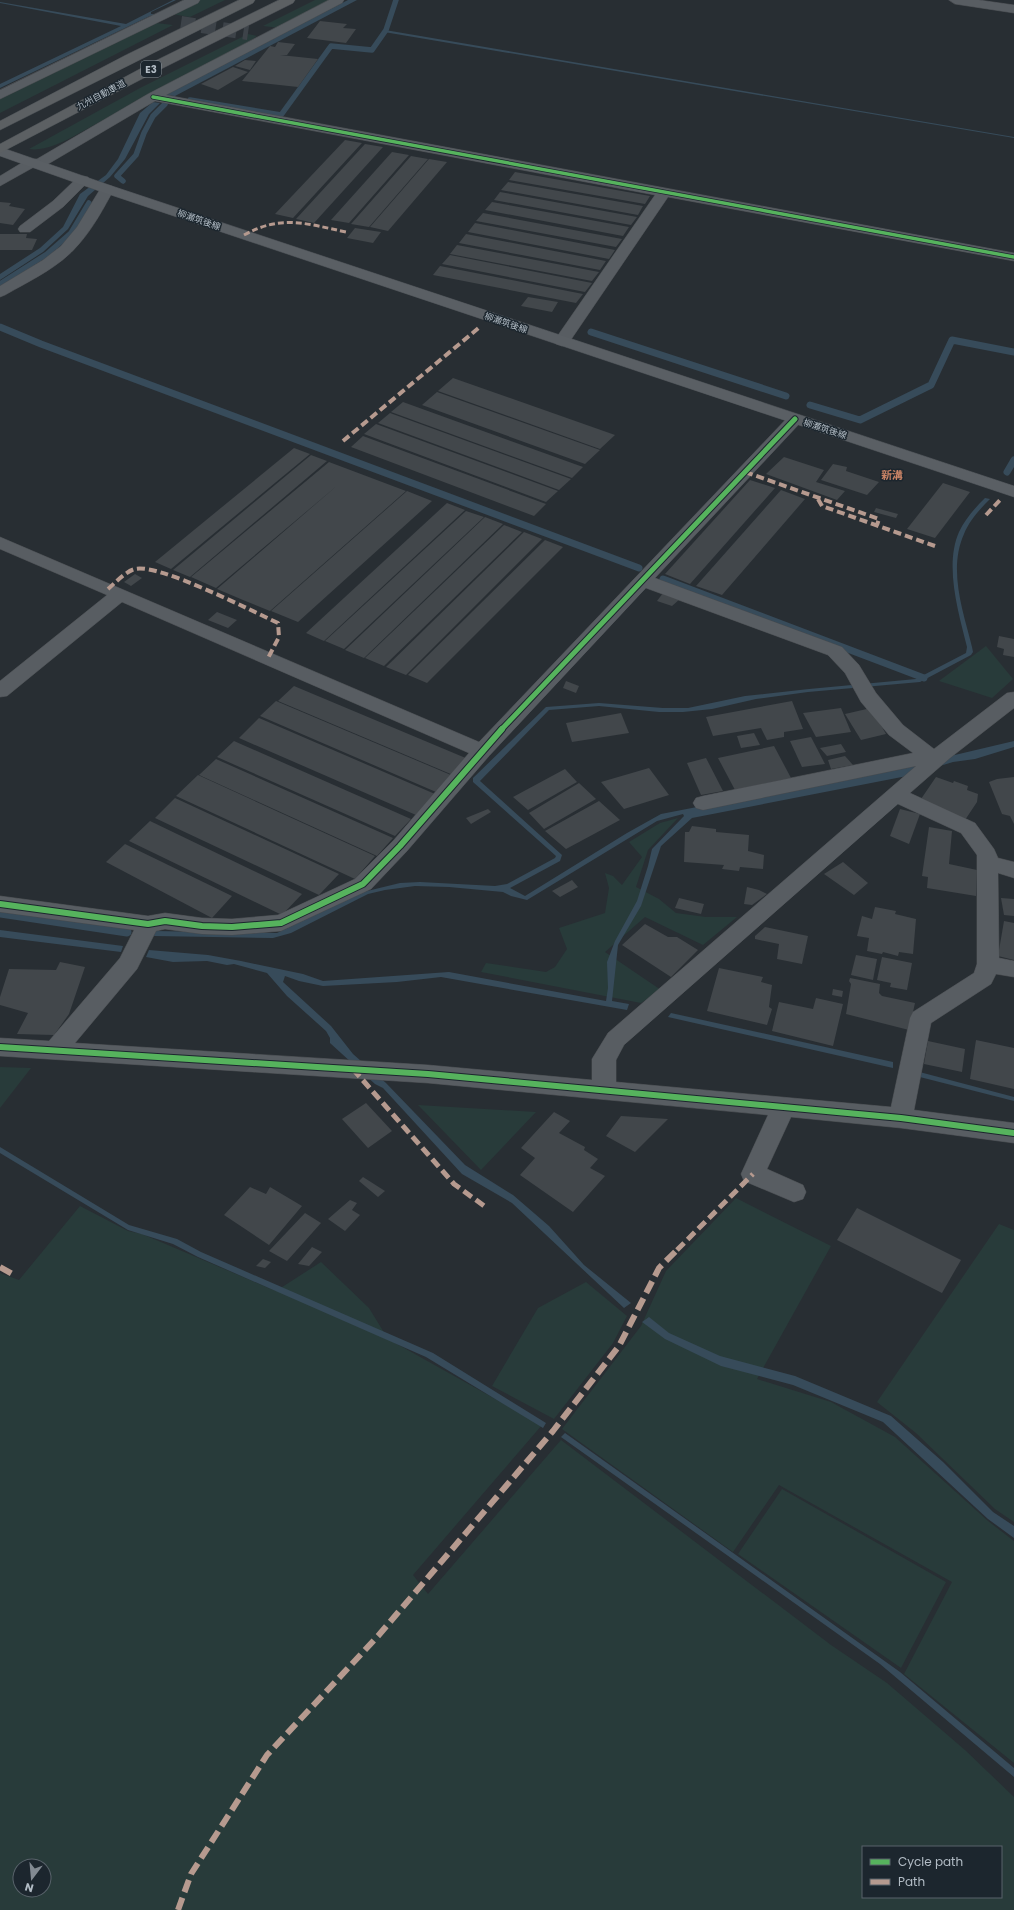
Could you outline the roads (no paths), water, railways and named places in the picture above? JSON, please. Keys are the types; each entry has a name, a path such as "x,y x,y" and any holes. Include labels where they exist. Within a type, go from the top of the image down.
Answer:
{"highway":[{"name":"九州自動車道","path":"0,126 131,58 249,0"},
{"name":"九州自動車道","path":"0,150 156,66 289,0"}],"main road":[{"name":"柳瀬筑後線","path":"0,150 107,189 1014,492"}],"street":[{"path":"0,95 194,0"},
{"path":"0,182 155,97 338,0"},
{"path":"955,0 1014,9"},
{"path":"154,19 181,23"},
{"path":"248,33 269,36"},
{"path":"155,97 1014,257"},
{"path":"25,229 58,204 82,180"},
{"path":"0,292 53,259 73,242 86,226 107,189"},
{"path":"562,342 664,192"},
{"path":"0,904 148,924 165,921 202,926 232,927 280,923 363,884 400,846 482,751 795,419"},
{"path":"0,542 482,751"},
{"path":"643,580 835,651 852,669 868,697 896,730 937,754"},
{"path":"0,691 120,594"},
{"path":"604,1090 604,1059 616,1040 896,795 937,754 1010,705"},
{"path":"702,803 937,754"},
{"path":"896,795 968,828 987,854 988,964 983,978 921,1018 901,1118"},
{"path":"987,863 1014,870"},
{"path":"55,1050 129,963 148,924"},
{"path":"988,964 1014,969"},
{"path":"0,1047 428,1074 901,1118 1014,1133"},
{"path":"784,1107 753,1174 794,1192"}],"water":[{"path":"173,0 176,0 151,12 151,14 154,14 153,16 150,16 0,88 0,84 121,26 0,2 126,24"},
{"path":"348,0 357,0 175,96 163,95"},
{"path":"385,30 1014,137 1014,138 384,32"},
{"path":"153,102 160,103 149,114 125,159 110,177 88,196 68,229 43,252 0,280 0,274 40,248 63,227 80,194 106,175 118,159 140,113"},
{"path":"985,498 990,499 975,515 966,529 959,548 957,562 957,576 961,605 973,652 971,655 920,682 808,692 756,699 712,709 683,712 659,712 599,706 549,710 480,781 562,855 560,861 510,888 525,896 627,833 661,814 904,767 1014,741 1014,747 975,759 953,762 907,776 692,818 661,846 641,906 618,945 612,1001 629,1004 627,1010 441,977 397,982 323,986 299,981 285,976 283,982 331,1026 353,1054 386,1083 465,1165 513,1195 549,1226 584,1265 631,1303 624,1308 512,1203 462,1174 383,1088 375,1084 330,1043 330,1038 326,1031 287,996 267,973 234,964 227,965 207,961 173,962 146,957 149,950 208,955 303,974 323,981 449,972 606,1001 608,988 607,962 615,941 637,901 652,849 684,816 683,814 657,821 527,900 511,896 503,892 449,887 415,886 368,894 291,933 273,938 154,936 155,931 277,933 363,892 400,883 420,882 495,886 507,884 555,858 556,856 473,782 473,778 546,707 599,703 663,708 688,708 745,696 916,679 966,653 967,647 954,590 953,560 955,545 961,527 970,514"},
{"path":"0,930 123,946 121,952 0,937"},
{"path":"671,1013 893,1062 893,1068 668,1017"},
{"path":"912,1070 1014,1097 1014,1101 912,1075"},
{"path":"0,1147 129,1225 177,1239 201,1252 433,1353 546,1423 543,1428 426,1357 198,1257 173,1244 128,1230 0,1153"},
{"path":"649,1317 669,1333 720,1356 795,1376 891,1416 943,1462 993,1512 1014,1526 1014,1538 988,1519 883,1422 793,1385 721,1366 665,1339 642,1322"},
{"path":"565,1433 900,1672 1014,1768 1014,1777 880,1664 561,1437"}],"waterway":[{"path":"190,100 281,115 331,46 372,50 386,30 396,0"},
{"path":"123,181 117,176 136,155 144,133 153,116 165,104"},
{"path":"0,284 47,254 71,233 89,203"},
{"path":"0,327 41,344 639,568"},
{"path":"591,332 786,396"},
{"path":"810,405 860,420 931,385 952,340 1014,352"},
{"path":"1007,472 1014,460"},
{"path":"663,579 924,678"},
{"path":"0,913 127,932"}],"tunnel":[{"path":"181,23 248,33"}],"district":[{"name":"新溝","path":"892,475"}]}
